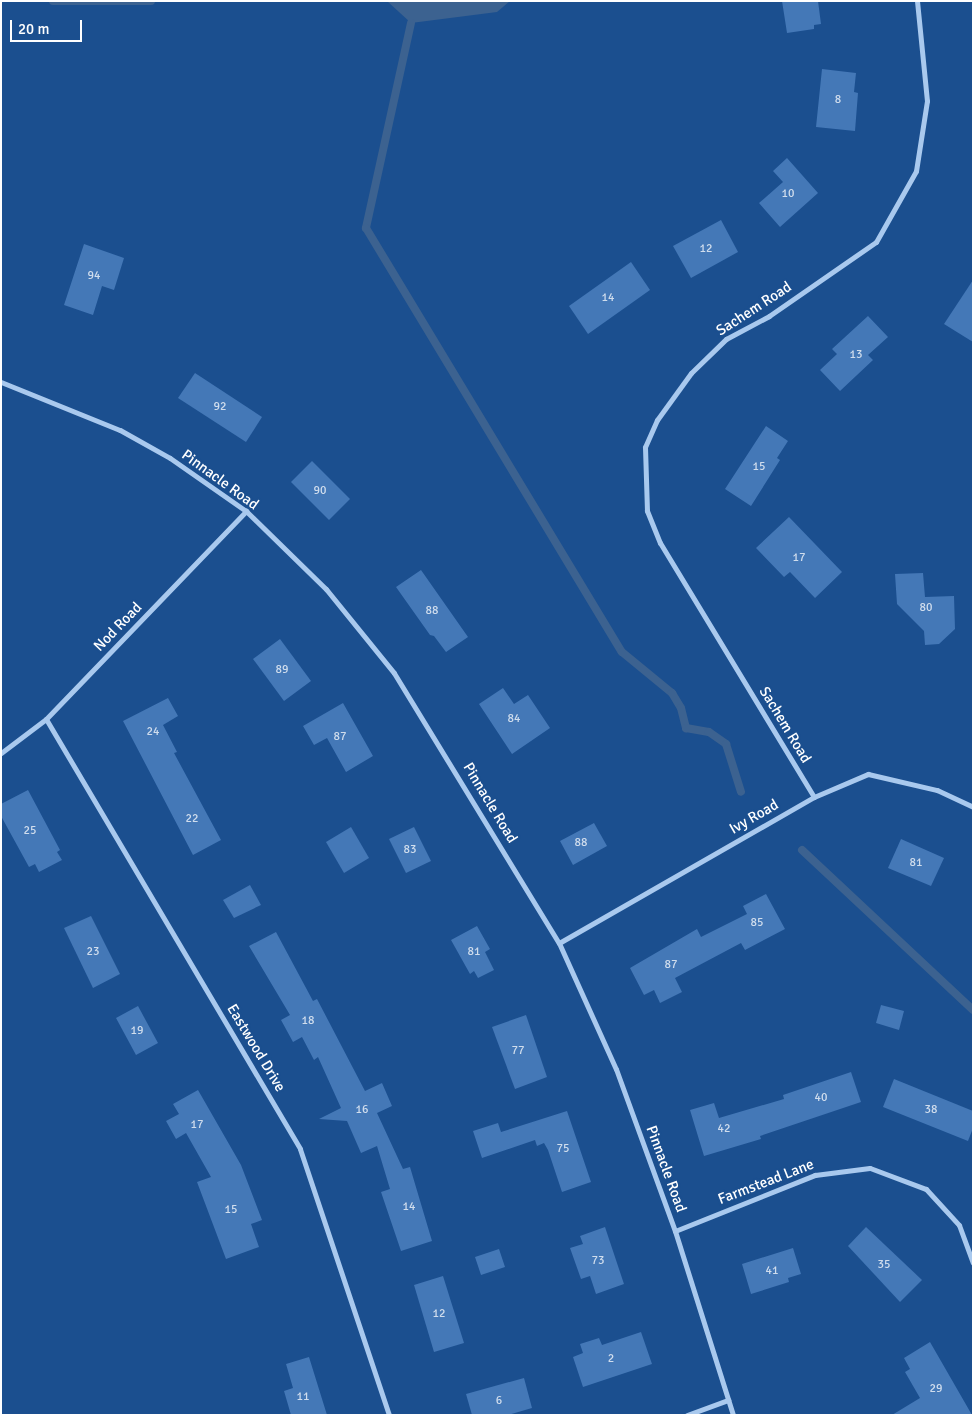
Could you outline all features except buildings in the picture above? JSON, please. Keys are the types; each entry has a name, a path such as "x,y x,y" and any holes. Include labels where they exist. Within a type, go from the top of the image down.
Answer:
{"street":[{"name":"Sachem Road","path":"814,797 660,544 647,511 646,447 657,420 690,373 726,339 768,316 876,242 916,171 927,101 917,1"},
{"name":"Pinnacle Road","path":"1,382 120,430 170,458 246,511 326,589 394,673 559,943 616,1069 675,1231 733,1415"},
{"name":"Nod Road","path":"1,753 46,719 246,511"},
{"name":"Eastwood Drive","path":"46,719 300,1149 389,1415"},
{"name":"Ivy Road","path":"559,943 814,797 868,774 938,790 973,807"},
{"name":"Farmstead Lane","path":"675,1231 815,1175 870,1168 926,1189 959,1225 973,1263"},
{"path":"687,1415 728,1400"}],"water":[{"path":"387,1 510,1 497,12 411,23"}],"waterway":[{"path":"53,1 151,1"},
{"path":"411,23 366,228 622,652 672,693 681,708 686,728 709,732 726,744 741,792"},
{"path":"802,850 973,1010"}]}
